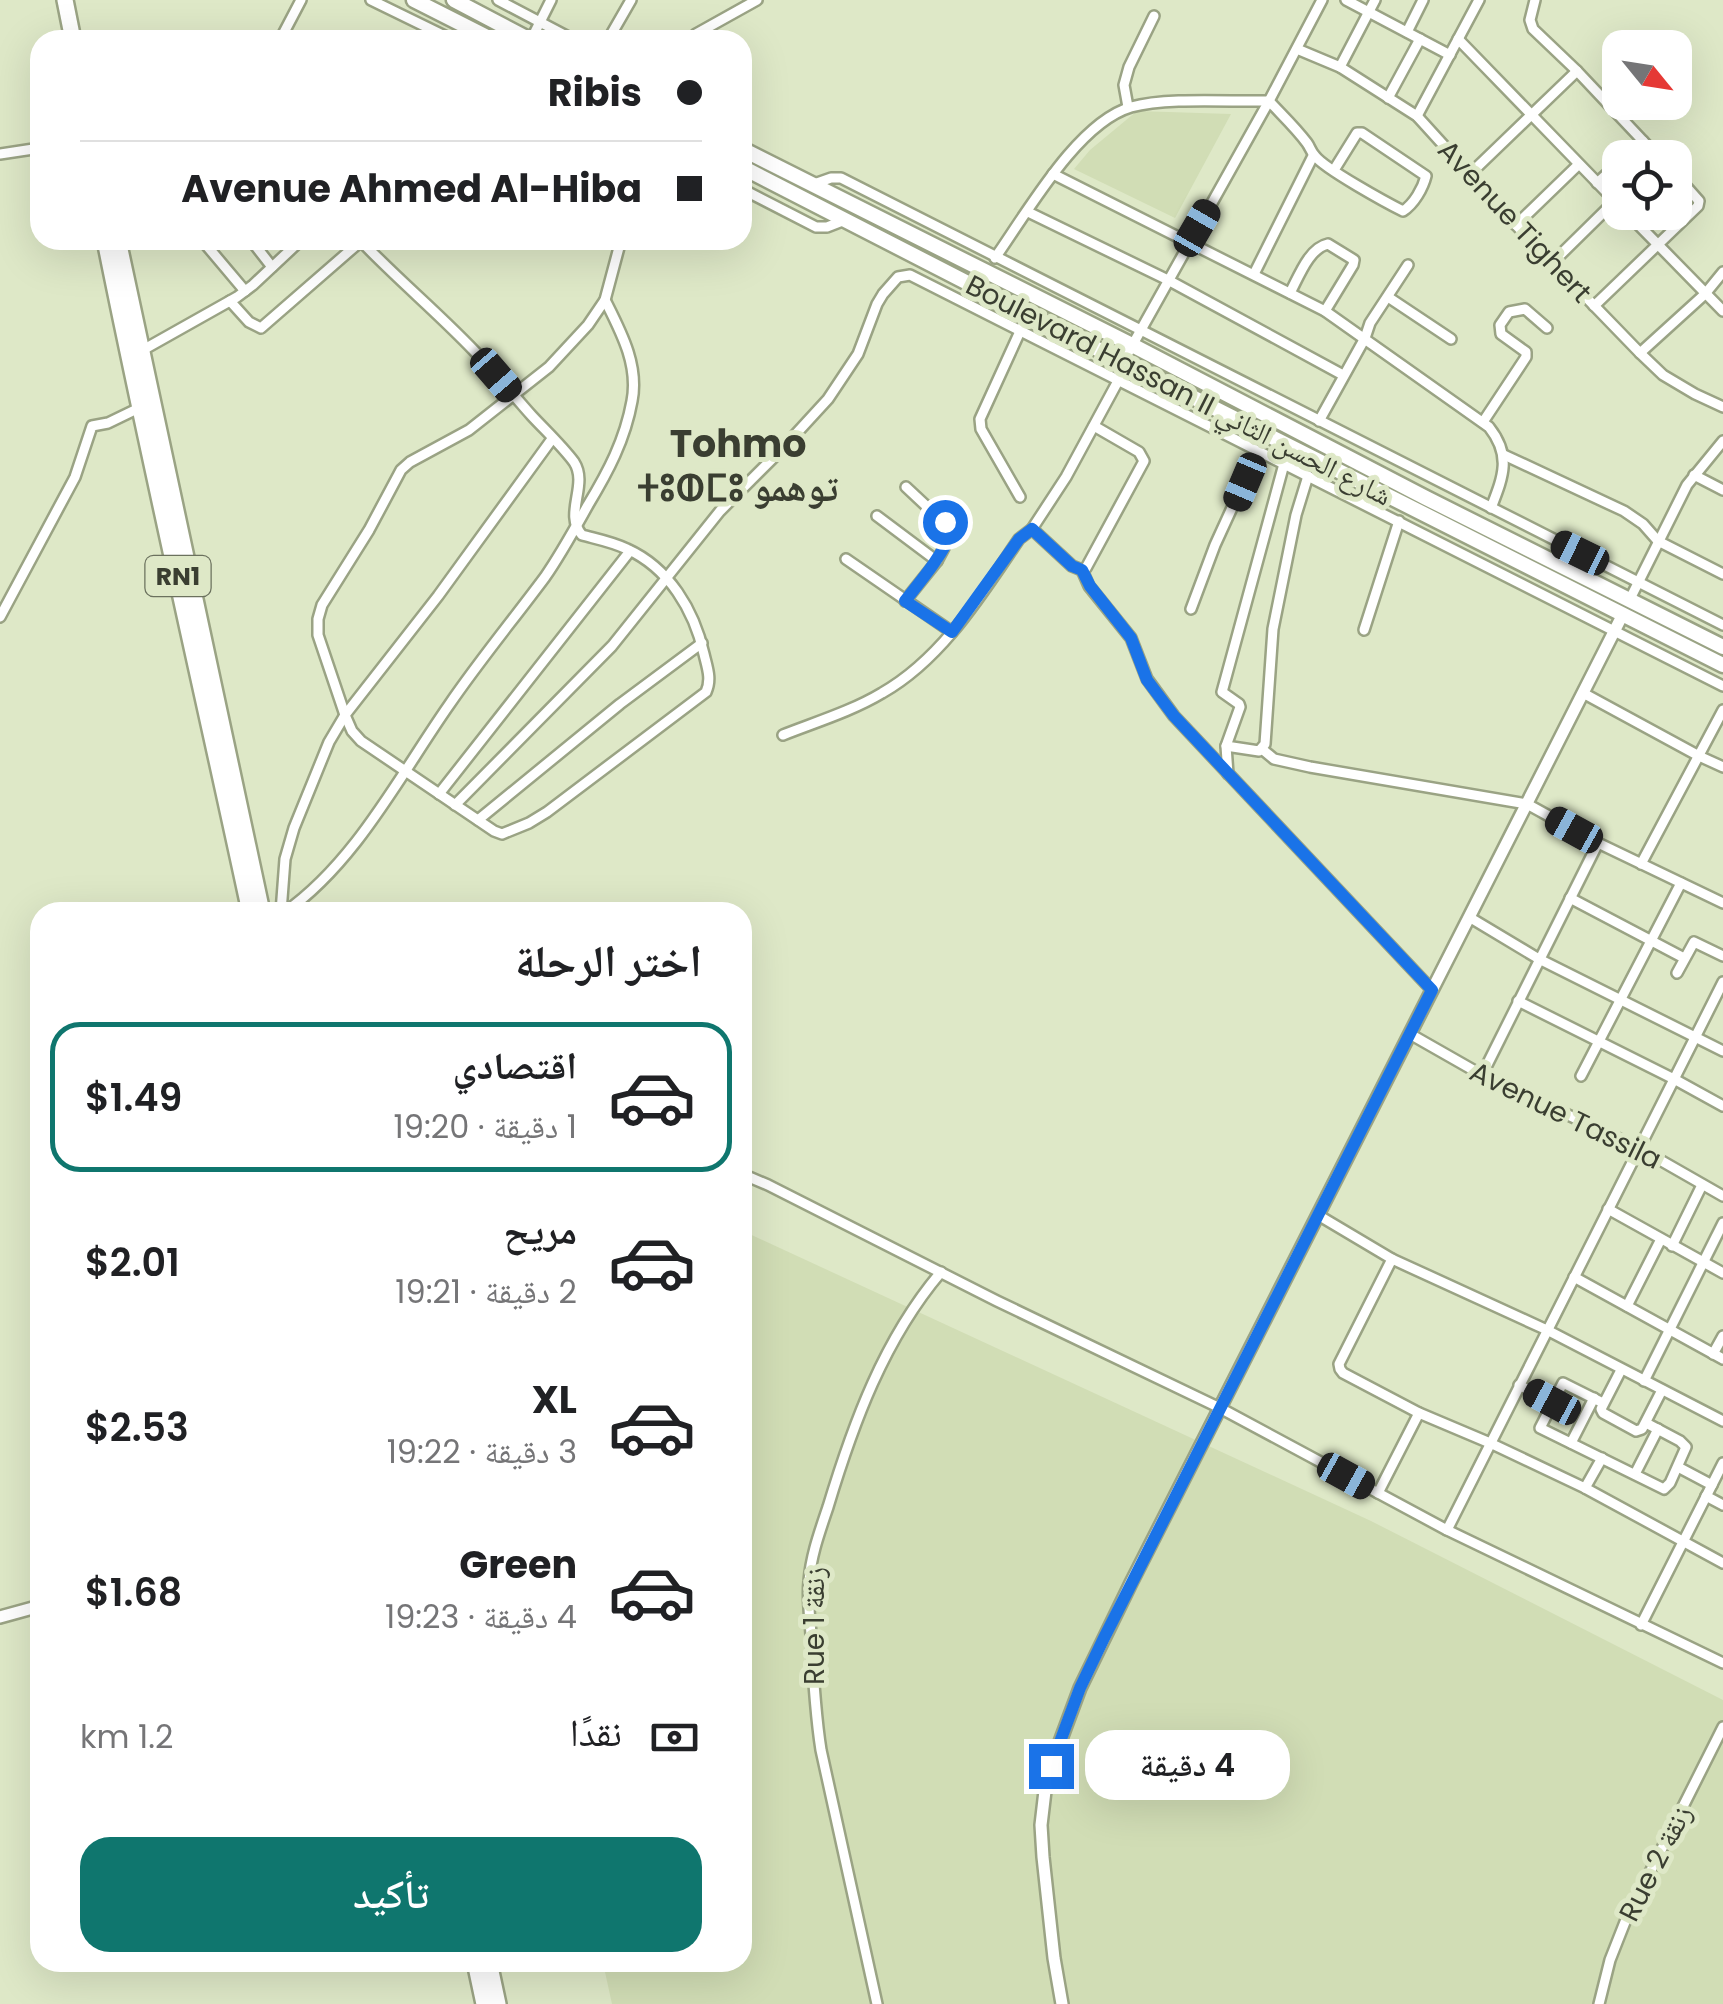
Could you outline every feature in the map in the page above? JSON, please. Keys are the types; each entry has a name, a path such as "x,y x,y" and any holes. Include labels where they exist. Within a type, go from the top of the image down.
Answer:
{"highway":[{"path":"56,0 62,30"},
{"path":"64,0 72,30"},
{"name":"RN1","path":"107,250 138,408 248,902"},
{"name":"RN1","path":"120,250 260,902"},
{"path":"477,1972 484,2004"},
{"path":"491,1972 498,2004"}],"main road":[{"path":"414,0 474,30"},
{"path":"454,0 512,30"},
{"name":"Boulevard Hassan II شارع الحسن الثاني","path":"752,154 1723,647"},
{"name":"Boulevard Hassan II شارع الحسن الثاني","path":"752,172 1723,665"},
{"path":"1623,614 1630,599"}],"street":[{"path":"285,30 301,0"},
{"path":"371,0 432,30"},
{"path":"498,0 555,30"},
{"path":"536,30 552,0"},
{"path":"614,30 632,0"},
{"path":"703,30 758,0"},
{"path":"784,735 885,692 918,666 952,632 1019,539 1032,529 1094,426 1140,330 1322,0"},
{"path":"1346,0 1450,55"},
{"path":"1340,67 1374,0"},
{"path":"1406,32 1423,0"},
{"path":"1417,116 1479,0"},
{"path":"1535,0 1530,20 1534,29 1642,140"},
{"path":"1128,108 1124,85 1154,16"},
{"path":"1388,98 1420,39"},
{"path":"1458,39 1602,189"},
{"name":"Avenue Tighert","path":"1297,49 1340,67 1417,116 1640,353 1663,374 1695,394 1721,403"},
{"path":"1471,173 1577,71"},
{"path":"995,258 1085,135 1128,108 1158,102 1269,101 1311,147 1314,156 1334,170 1404,211 1426,176 1362,133 1358,133 1334,170"},
{"path":"0,154 30,150"},
{"path":"1254,274 1314,156"},
{"path":"1516,225 1578,165"},
{"path":"1053,174 1325,311 1482,422 1499,440 1504,455 1503,477 1490,508"},
{"path":"812,184 841,178 1723,625"},
{"path":"1597,184 1602,179"},
{"path":"752,195 816,227 847,220"},
{"path":"1028,212 1168,280 1342,375"},
{"path":"1552,262 1602,218"},
{"path":"1644,230 1723,311"},
{"path":"1594,306 1673,230"},
{"path":"1290,293 1320,246 1328,244 1354,260 1325,311"},
{"path":"210,250 245,291"},
{"path":"259,250 272,267"},
{"path":"141,351 245,291 290,250"},
{"path":"230,301 256,327 267,326 349,250"},
{"path":"370,250 480,356 513,394 552,438 572,459 579,479 576,528 582,535 630,550 654,566 687,606 702,644 710,680 704,694 528,823 502,834 361,741 345,715 318,635 318,620 322,605 401,470 469,430 513,394 549,366 588,325 605,300 618,250"},
{"path":"1318,421 1370,323 1408,265"},
{"path":"1640,353 1705,294 1723,272"},
{"path":"456,805 612,646 720,510 828,399 858,354 876,304 898,276 910,275 1723,686"},
{"path":"1388,298 1451,339"},
{"path":"295,902 333,870 378,812 450,703 546,576 617,453 633,396 634,373 625,340 605,300"},
{"path":"1482,422 1526,356 1526,352 1501,334 1500,325 1509,312 1525,309 1547,328"},
{"path":"1020,497 981,429 980,419 1028,314"},
{"path":"0,616 75,477 92,426 108,423 138,408"},
{"path":"1082,570 1144,461 1139,452 1094,426"},
{"path":"282,902 285,858 328,742 552,438"},
{"path":"1630,599 1694,475 1723,440"},
{"path":"1192,609 1215,545 1258,451"},
{"path":"1504,455 1624,512 1643,524 1658,541 1723,574"},
{"path":"1228,774 1226,746 1240,708 1222,692 1284,464"},
{"path":"1694,475 1723,490"},
{"path":"1226,746 1259,751 1265,744 1273,630 1296,514 1308,476"},
{"path":"905,601 937,560 953,530 906,487"},
{"path":"877,516 937,560"},
{"path":"1364,630 1398,522"},
{"path":"1032,529 1072,566 1082,570 1131,638 1147,680 1174,716 1432,990"},
{"path":"438,794 630,550"},
{"path":"846,559 952,632"},
{"path":"1062,2004 1041,1825 1051,1766 1080,1688 1623,614"},
{"path":"478,820 620,704 702,644"},
{"path":"1583,693 1723,767"},
{"path":"1641,864 1723,710"},
{"path":"1262,749 1274,759 1310,767 1527,804 1723,904"},
{"path":"1482,1075 1598,843"},
{"path":"1582,1076 1681,883"},
{"path":"1570,898 1684,958"},
{"path":"1469,917 1539,959 1723,1051"},
{"path":"1677,973 1696,942 1723,956"},
{"path":"1447,1530 1723,982"},
{"path":"1518,1002 1723,1106"},
{"name":"Avenue Tassila","path":"1410,1034 1482,1075 1639,1148 1723,1196"},
{"path":"752,1178 1220,1408 1447,1530 1723,1663"},
{"path":"1672,1246 1702,1185"},
{"path":"1608,1209 1723,1273"},
{"path":"1318,1215 1392,1260 1547,1330 1723,1421"},
{"path":"1644,1382 1723,1223"},
{"path":"1627,1306 1661,1238"},
{"path":"1392,1260 1340,1370 1419,1412 1585,1488 1723,1562"},
{"name":"Rue 1 زنقة","path":"876,2004 821,1750 808,1586 814,1550 836,1479 869,1392 902,1326 942,1272"},
{"path":"1574,1277 1718,1356 1723,1336"},
{"path":"1571,1444 1621,1370"},
{"path":"1599,1400 1564,1383 1540,1428 1664,1489 1686,1445 1646,1423"},
{"path":"1519,1386 1552,1402"},
{"path":"1599,1400 1603,1413 1636,1431 1642,1430 1662,1390"},
{"path":"1378,1493 1419,1412"},
{"path":"1636,1474 1658,1430"},
{"path":"1585,1488 1602,1458"},
{"path":"1641,1625 1723,1464"},
{"path":"1678,1467 1712,1485"},
{"path":"1706,1496 1723,1505"},
{"path":"0,1617 30,1609"},
{"name":"Rue 2 زنقة","path":"1600,2004 1624,1922 1723,1727"}],"shaded area":[{"path":"1137,111 1231,114 1175,218 1074,169 1090,150"},
{"path":"752,1235 1371,1521 1723,1700 1723,2004 612,2004 605,1972 752,1972"}],"district":[{"name":"Tohmo ⵜⵓⵀⵎⵓ توهمو","path":"738,466"}],"route":[{"path":"945,522 953,530 948,540 905,601 952,632 1019,539 1032,529 1072,566 1082,570 1131,638 1147,680 1174,716 1432,990 1104,1638 1080,1688 1051,1766"}]}
